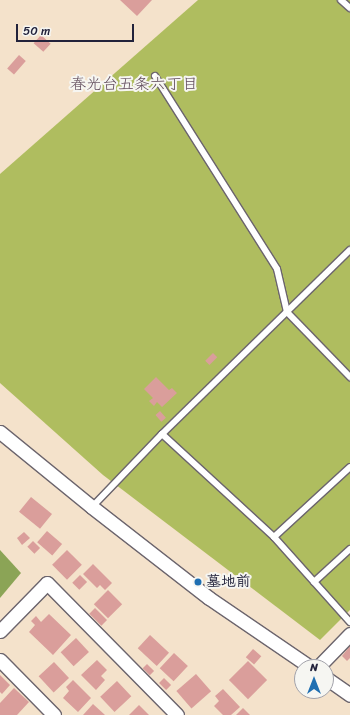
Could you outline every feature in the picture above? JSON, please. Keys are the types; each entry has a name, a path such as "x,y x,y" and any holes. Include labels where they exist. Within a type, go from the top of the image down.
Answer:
{"street":[{"path":"0,432 92,507 209,598 298,659"},
{"path":"0,631 47,583 177,715"},
{"path":"326,659 350,634"},
{"path":"0,660 54,715"},
{"path":"334,684 350,695"}],"lane":[{"path":"341,0 350,8"},
{"path":"155,76 277,269 287,312 350,377"},
{"path":"92,507 162,434 350,250"},
{"path":"162,434 274,537 350,622"},
{"path":"274,537 350,467"},
{"path":"314,582 350,548"}],"green space":[{"path":"198,0 350,0 350,610 320,640 103,475 0,383 0,174"},
{"path":"0,550 21,573 0,598"}],"building":[{"path":"120,0 152,0 137,16"},
{"path":"41,35 51,44 43,52 34,43"},
{"path":"19,55 26,61 14,74 7,69"},
{"path":"213,353 217,357 209,365 205,361"},
{"path":"156,377 169,390 172,388 177,393 162,407 157,402 154,406 149,401 153,398 144,389"},
{"path":"160,411 166,418 161,422 155,415"},
{"path":"31,497 52,514 40,529 19,512"},
{"path":"47,531 62,544 52,555 37,542"},
{"path":"24,532 30,538 22,545 17,538"},
{"path":"33,541 40,548 34,554 27,547"},
{"path":"67,550 82,565 67,580 52,565"},
{"path":"93,564 112,583 105,590 100,585 97,588 83,574"},
{"path":"80,575 87,582 79,590 72,583"},
{"path":"108,590 122,604 108,618 94,604"},
{"path":"95,608 107,620 101,626 89,614"},
{"path":"49,614 71,635 53,655 29,632 35,625 31,621 36,616 41,622"},
{"path":"150,635 169,653 157,666 138,648"},
{"path":"76,638 89,652 74,666 61,652"},
{"path":"350,646 350,658 347,661 342,656"},
{"path":"253,649 261,656 254,665 246,657"},
{"path":"174,653 188,666 174,681 160,668"},
{"path":"97,660 107,670 101,676 105,680 96,690 81,675"},
{"path":"248,661 267,680 248,699 229,680"},
{"path":"54,662 69,678 54,692 39,676"},
{"path":"147,664 154,671 150,675 143,668"},
{"path":"196,674 211,691 191,708 176,691"},
{"path":"0,675 10,685 2,694 0,692"},
{"path":"164,678 171,685 166,690 159,683"},
{"path":"73,680 91,698 78,712 63,698 69,691 66,687"},
{"path":"117,681 131,696 115,712 100,697"},
{"path":"14,688 29,702 17,715 0,715 0,703"},
{"path":"223,689 240,707 231,715 223,715 214,706 219,701 215,696"},
{"path":"93,704 105,715 83,715"},
{"path":"139,705 149,715 129,715"},
{"path":"243,708 250,715 236,715"}],"place":[{"name":"墓地前","path":"198,582"}],"district":[{"name":"春光台五条六丁目","path":"134,84"}]}
